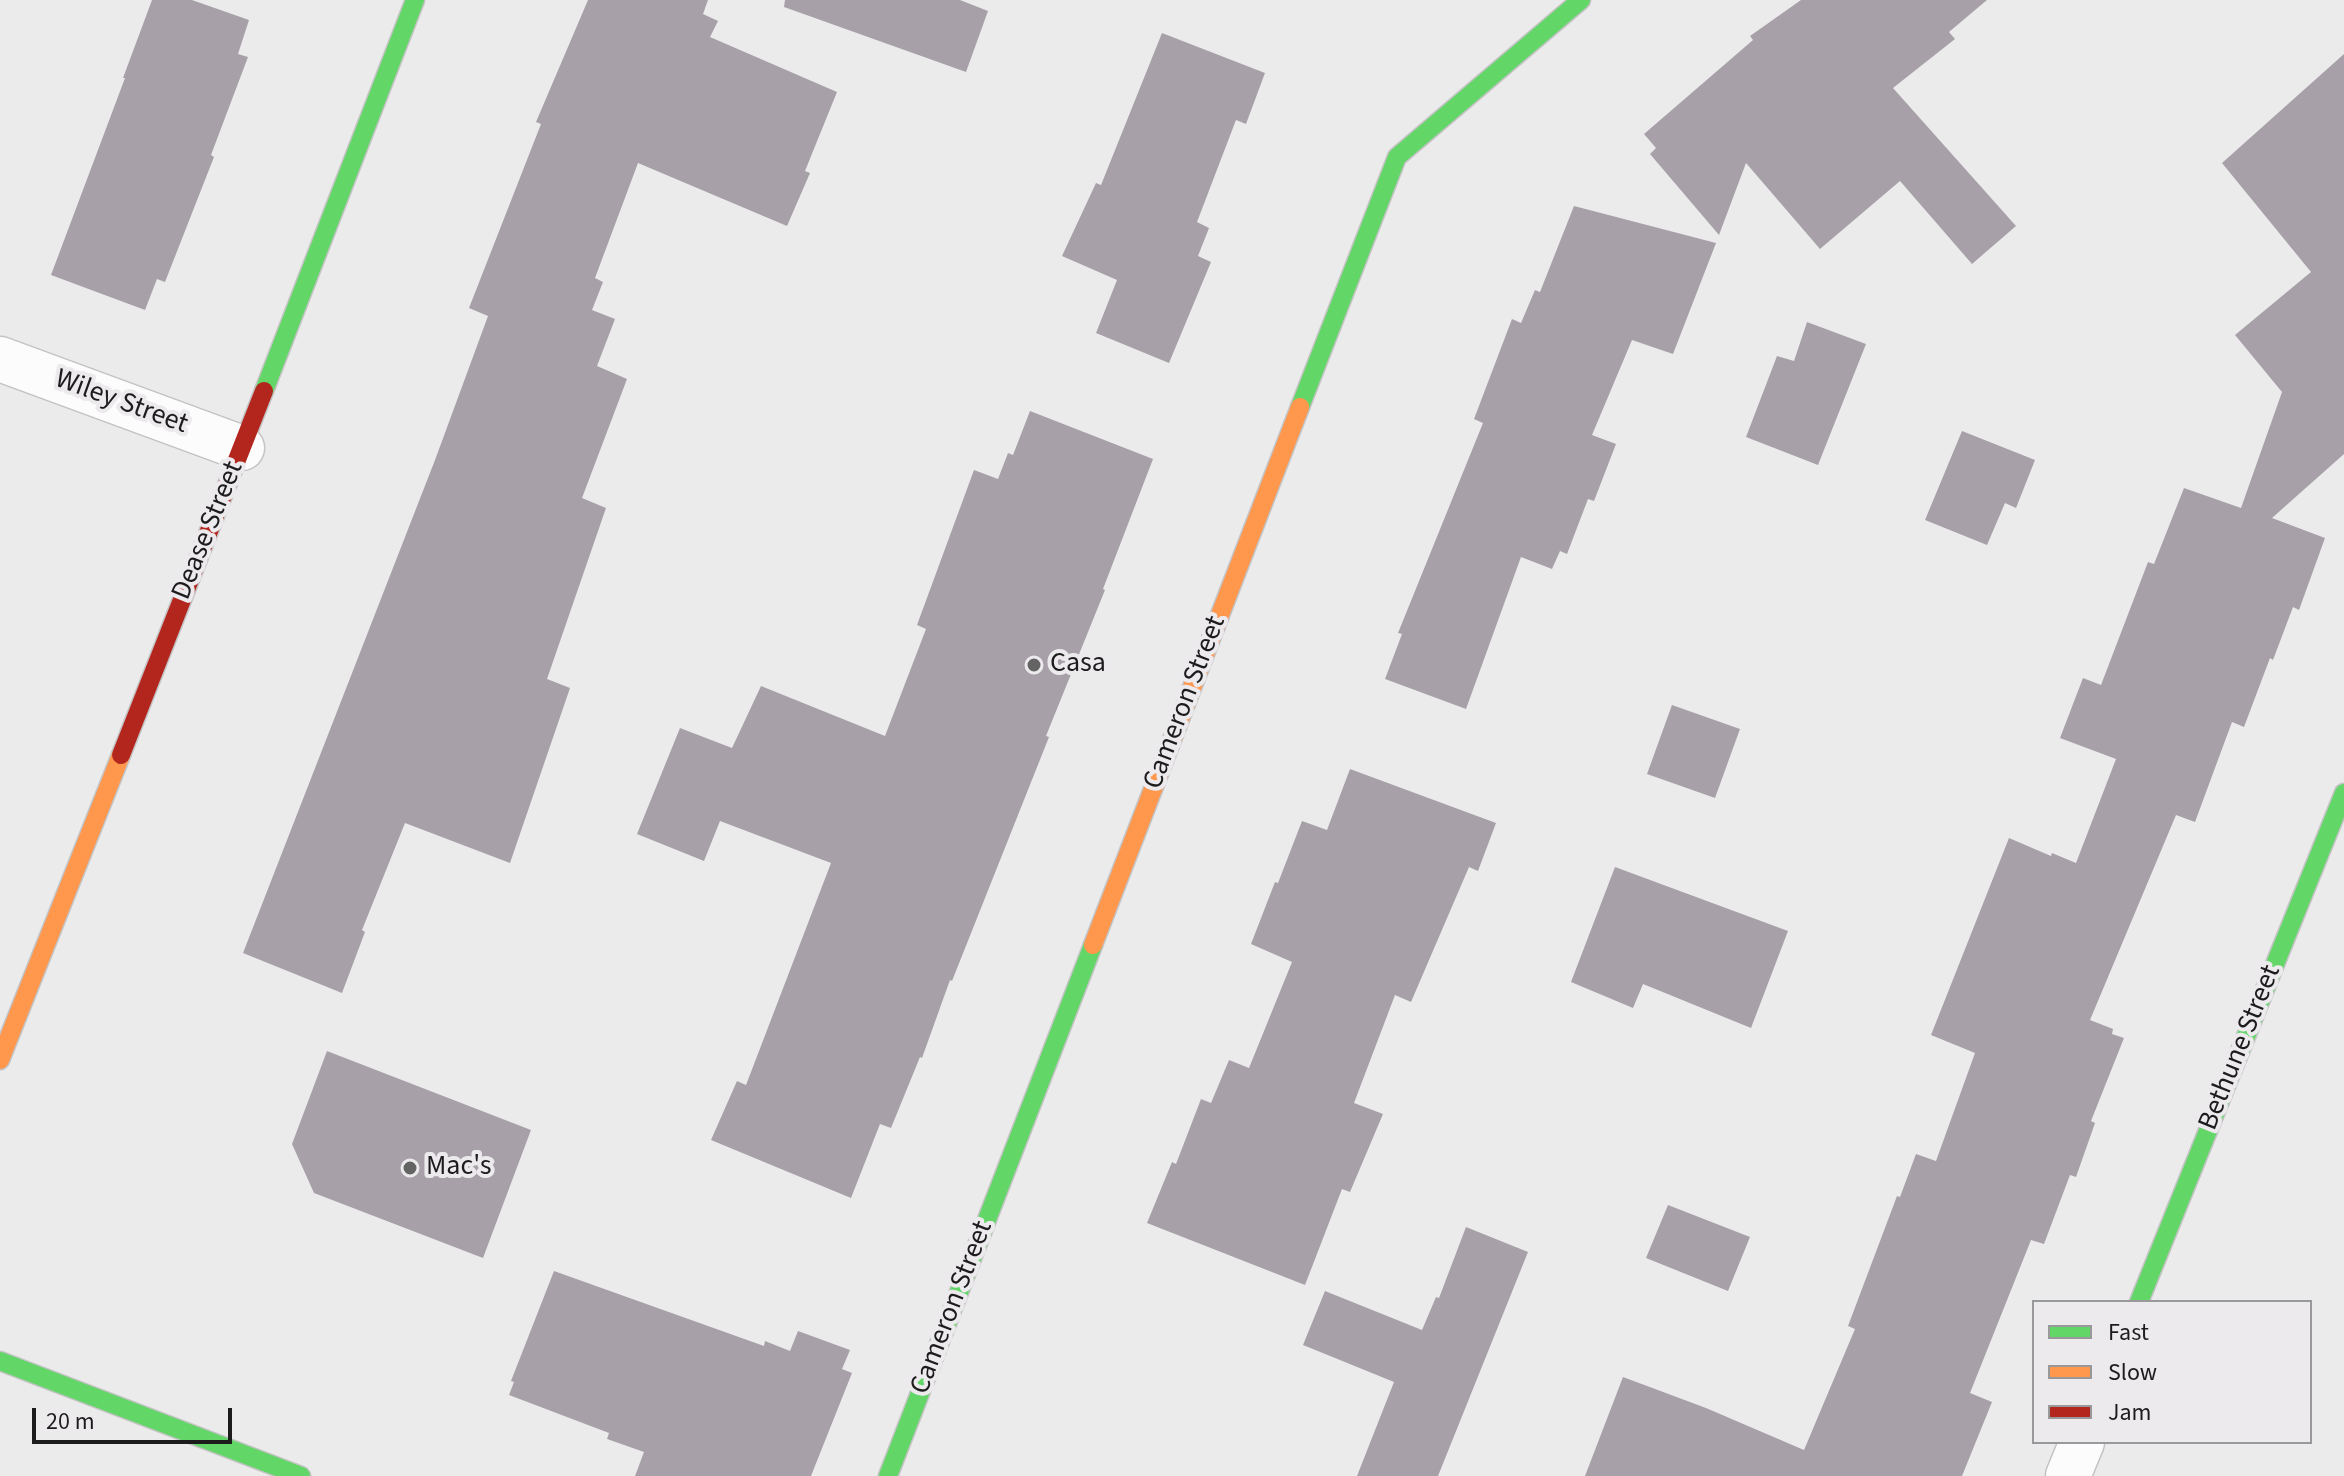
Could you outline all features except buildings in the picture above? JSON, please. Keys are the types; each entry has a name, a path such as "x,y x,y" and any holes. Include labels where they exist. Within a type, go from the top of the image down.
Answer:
{"street":[{"name":"Dease Street","path":"0,1060 415,0"},
{"name":"Cameron Street","path":"888,1476 1397,157 1581,0"},
{"name":"Wiley Street","path":"0,359 242,448"},
{"name":"Bethune Street","path":"2140,1300 2344,793"},
{"path":"0,1361 301,1476"},
{"path":"2068,1476 2081,1444"}],"traffic: fast":[{"path":"264,391 415,0"},
{"path":"1300,407 1397,157 1581,0"},
{"path":"2140,1300 2344,793"},
{"path":"888,1476 1093,945"},
{"path":"0,1361 301,1476"}],"traffic: slow":[{"path":"1093,945 1300,407"},
{"path":"0,1060 121,755"}],"traffic: jam":[{"path":"121,755 264,391"}],"place":[{"name":"Casa","path":"1034,665"},
{"name":"Mac's","path":"410,1168"}]}
